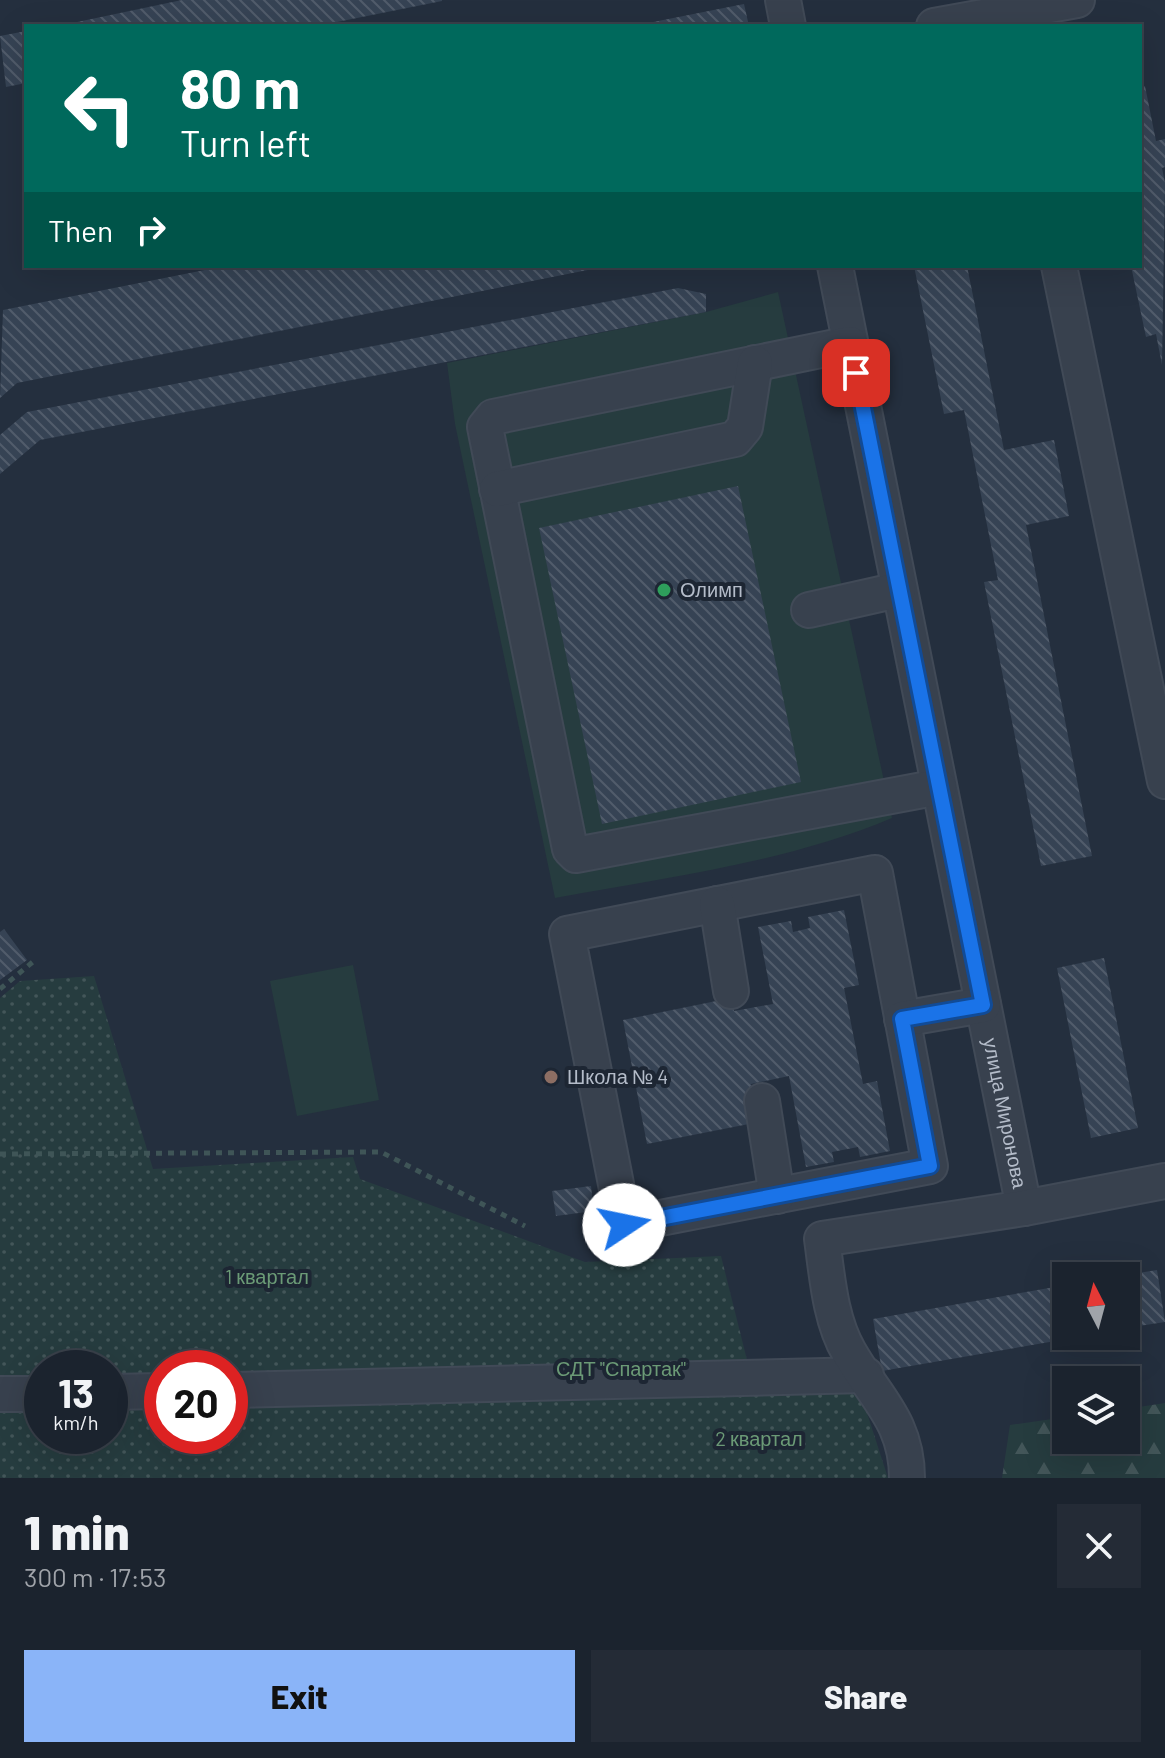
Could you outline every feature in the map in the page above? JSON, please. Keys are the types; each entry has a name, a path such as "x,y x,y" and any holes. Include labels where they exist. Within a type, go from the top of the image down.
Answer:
{"street":[{"path":"783,0 788,24"},
{"path":"944,16 1009,19 1077,0"},
{"name":"улица Миронова","path":"835,268 1024,1208"},
{"path":"1059,268 1165,781"},
{"path":"850,344 493,417 485,427 497,489 570,849 576,855 939,787"},
{"path":"497,489 735,439 745,427 755,363"},
{"path":"809,610 898,590"},
{"path":"875,873 930,1166 624,1225 567,934 717,904 875,873"},
{"path":"717,904 731,991"},
{"path":"902,1019 983,1005"},
{"path":"762,1101 777,1196"},
{"path":"907,1468 899,1428 848,1351 832,1300 822,1239 1024,1208 1165,1181"},
{"path":"248,1390 866,1375"},
{"path":"0,1394 24,1394"}],"path":[{"path":"0,989 34,961"},
{"path":"0,1154 381,1152 525,1226"}],"green space":[{"name":"Олимп","path":"778,292 892,818 810,847 768,858 555,898 455,424 447,363 706,312"},
{"path":"353,965 379,1100 297,1116 270,981"},
{"name":"СДТ \"Спартак\"","path":"94,976 153,1169 353,1157 360,1179 585,1262 721,1256 750,1372 856,1379 888,1478 0,1478 0,998 20,981"},
{"path":"1165,1403 1165,1478 1002,1478 1010,1425 1052,1419 1052,1454 1140,1454 1140,1407"}],"building":[{"path":"182,0 442,0 327,24 68,24"},
{"path":"744,4 749,24 643,24"},
{"path":"24,31 24,83 6,87 0,36"},
{"path":"1145,86 1156,141 1165,139 1165,167 1162,168 1165,183 1162,365 1156,334 1146,337 1131,268 1142,268 1142,87"},
{"path":"215,268 598,268 17,383 0,398 3,310"},
{"path":"914,268 967,268 1004,450 1054,440 1069,516 1026,525 1092,856 1041,866 984,582 998,580 964,410 944,414"},
{"path":"678,288 706,294 706,312 40,440 0,474 0,435 27,412"},
{"name":"Олимп","path":"738,486 801,782 602,824 539,528"},
{"path":"844,910 859,985 844,988 863,1084 877,1081 890,1151 860,1157 858,1147 832,1152 834,1162 806,1167 789,1076 751,1084 759,1122 647,1144 623,1020 731,998 734,1011 773,1004 758,927 791,921 793,932 810,928 808,917"},
{"path":"4,929 27,960 0,980 0,932"},
{"path":"1104,958 1138,1128 1091,1138 1057,968"},
{"path":"591,1186 594,1211 556,1216 552,1191"},
{"path":"1157,1270 1165,1322 1140,1326 1140,1273"},
{"path":"1052,1287 1052,1342 882,1371 873,1319"}],"place":[{"name":"Олимп","path":"664,590"},
{"name":"Школа № 4","path":"551,1077"}],"route":[{"path":"624,1225 930,1166 902,1019 983,1005 856,373"}],"park label":[{"name":"1 квартал","path":"267,1277"},
{"name":"2 квартал","path":"759,1439"}]}
